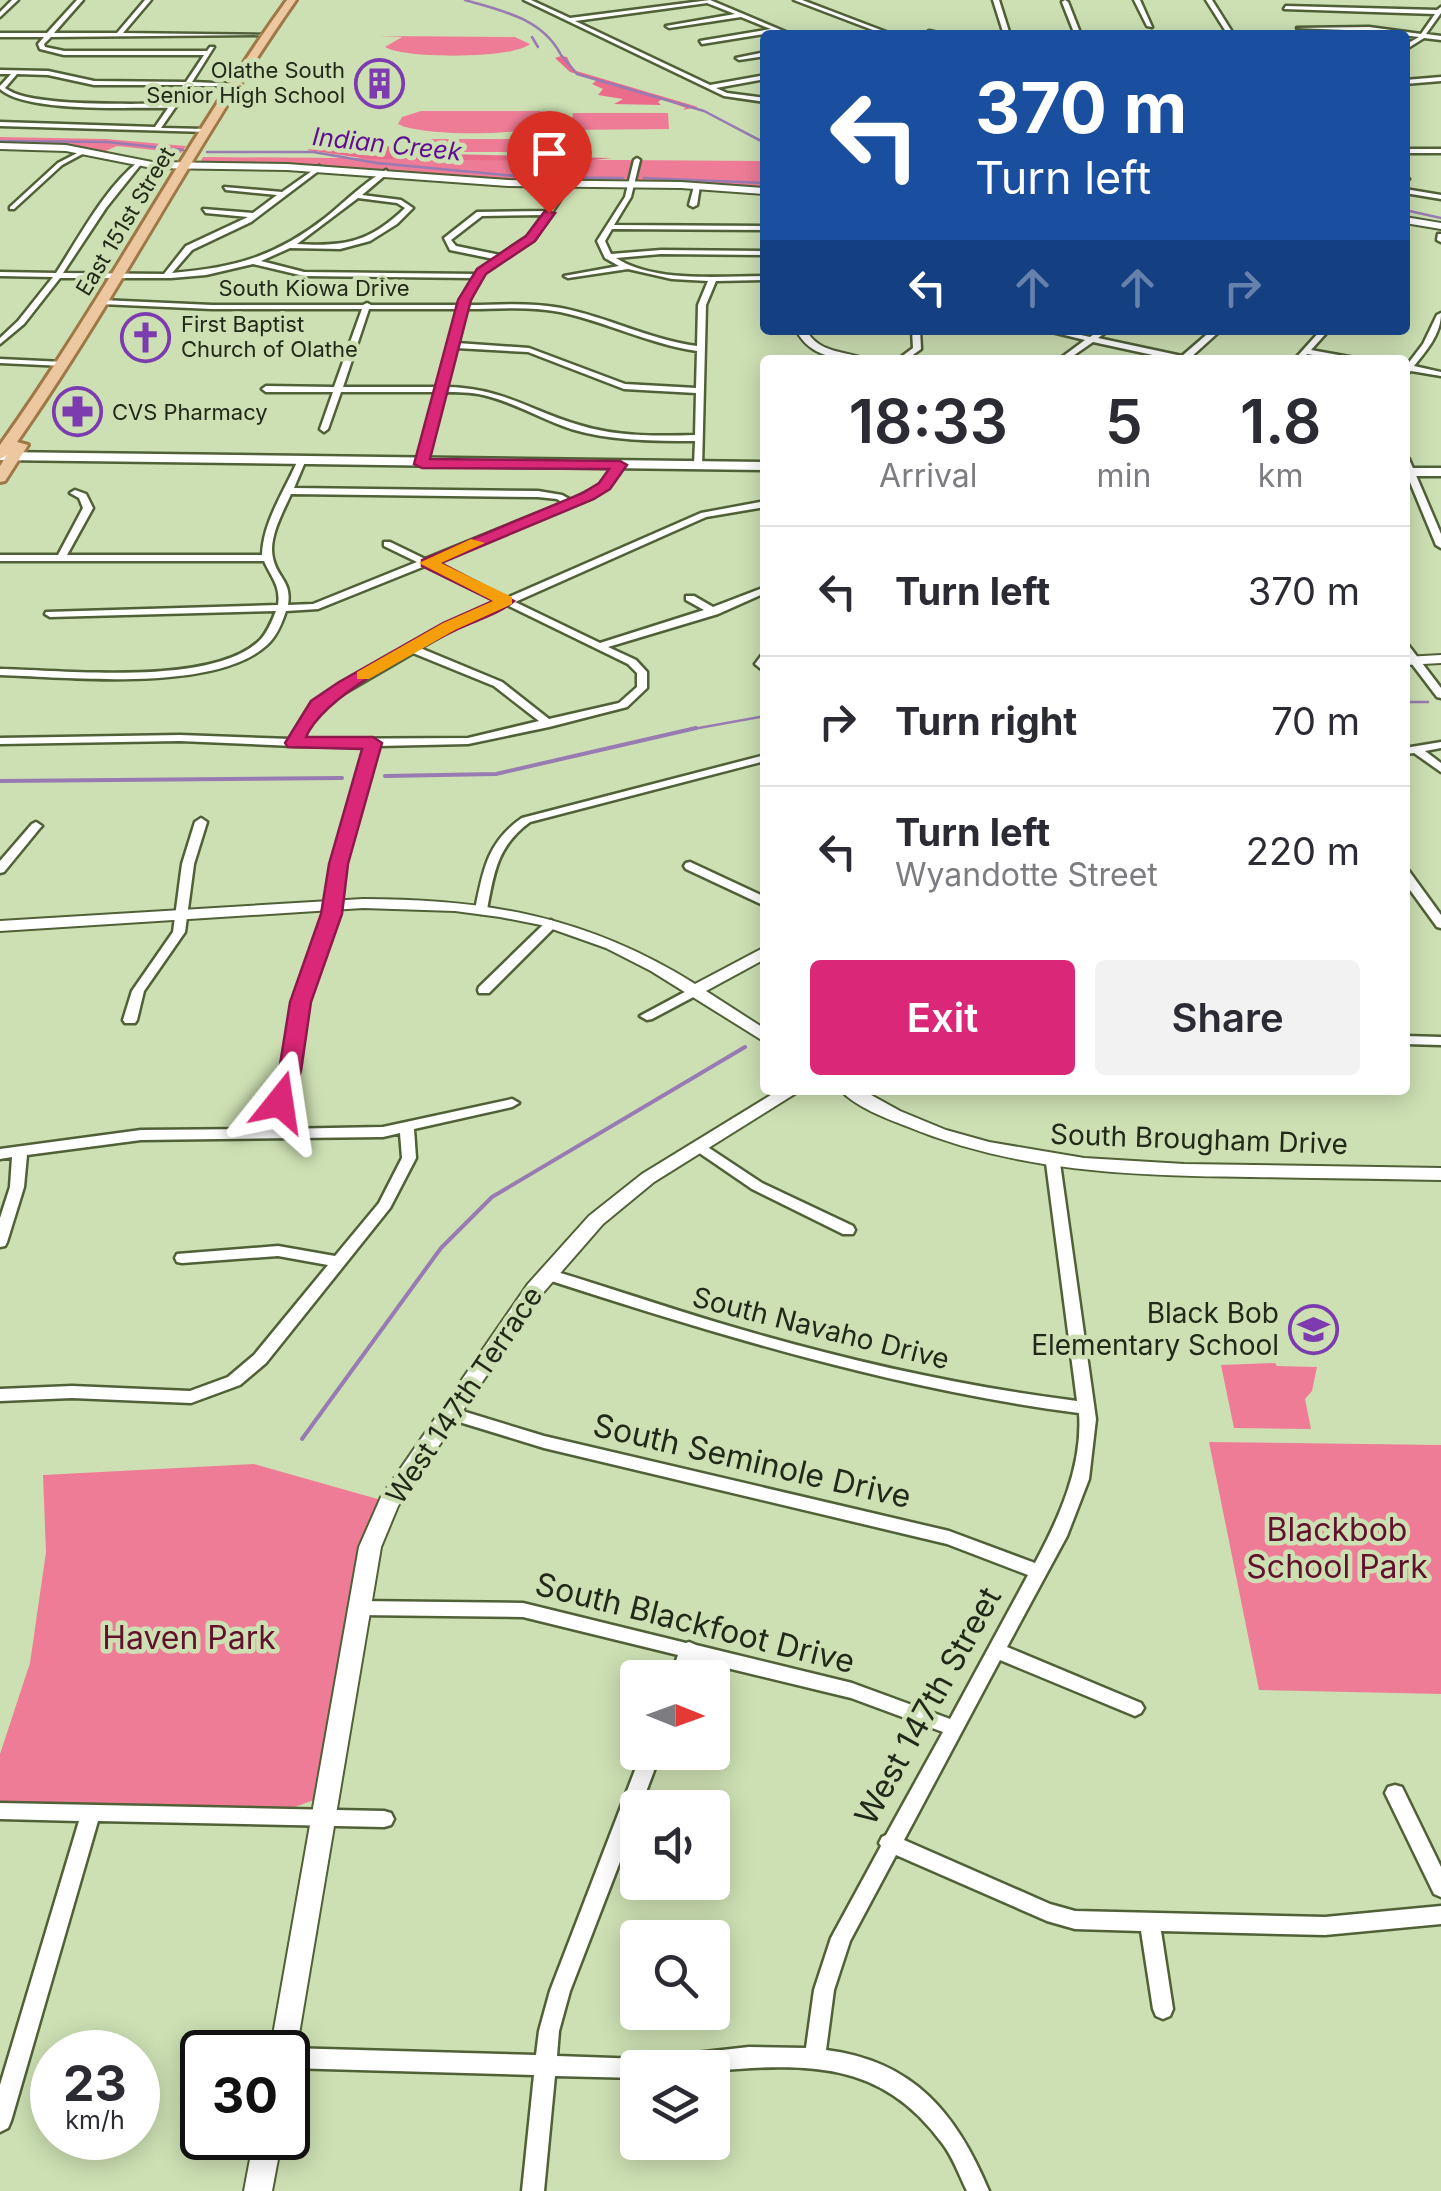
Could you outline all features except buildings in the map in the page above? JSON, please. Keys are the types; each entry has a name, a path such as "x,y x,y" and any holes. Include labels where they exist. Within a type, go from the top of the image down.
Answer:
{"main road":[{"name":"East 151st Street","path":"268,30 281,0"},
{"name":"East 151st Street","path":"0,478 5,459 49,400 48,390 234,84 292,0"},
{"path":"5,459 760,466"},
{"path":"1410,468 1441,472"}],"street":[{"path":"0,15 15,0"},
{"path":"80,0 41,47 58,53 208,54"},
{"path":"119,35 148,0"},
{"path":"527,0 708,87 760,100"},
{"path":"797,0 878,30"},
{"path":"996,0 1005,30"},
{"path":"1137,0 1150,26"},
{"path":"1209,0 1228,30"},
{"path":"1280,0 1301,30"},
{"path":"1435,0 1441,10"},
{"path":"570,20 707,1 777,30"},
{"path":"1064,1 1076,30"},
{"path":"624,6 635,11"},
{"path":"1286,8 1441,10"},
{"path":"1410,45 1423,36 1441,10"},
{"path":"670,26 742,14"},
{"path":"0,35 222,35 268,30"},
{"path":"1336,30 1378,30"},
{"path":"702,42 760,33"},
{"path":"1410,34 1441,38"},
{"path":"156,129 222,35"},
{"path":"739,58 760,55"},
{"path":"0,72 48,74 103,84 234,84"},
{"path":"16,72 2,88 29,100 172,106"},
{"path":"103,84 112,74"},
{"path":"708,87 760,78"},
{"path":"1410,82 1441,79"},
{"path":"753,100 760,110"},
{"path":"0,124 206,131"},
{"path":"0,146 84,151 139,164 320,168 503,183 760,190"},
{"path":"12,208 60,164 84,151"},
{"path":"1410,151 1441,152"},
{"path":"637,160 632,184 601,245 608,256 628,267 666,276 760,278"},
{"path":"0,342 28,317 106,200 139,164"},
{"path":"167,274 178,256 256,215 320,168"},
{"path":"0,274 167,274 219,271 255,262 288,246 386,172"},
{"path":"422,464 462,306 478,276 530,238 567,185"},
{"path":"693,205 697,186"},
{"path":"226,188 286,194"},
{"path":"1410,191 1441,197"},
{"path":"288,246 361,245 409,208 399,201 355,196"},
{"path":"206,211 256,215"},
{"path":"500,258 453,248 446,240 480,214 549,213"},
{"path":"1410,221 1441,226"},
{"path":"609,227 760,228"},
{"path":"190,234 207,239"},
{"path":"608,256 760,253"},
{"path":"255,262 304,274 478,276"},
{"path":"568,276 628,267"},
{"path":"699,466 702,304 713,278"},
{"name":"South Kiowa Drive","path":"102,302 558,309 655,343 701,348"},
{"path":"324,429 367,305"},
{"path":"1410,364 1441,315"},
{"path":"804,335 819,350 842,355"},
{"path":"1070,335 1162,355"},
{"path":"1070,355 1099,335"},
{"path":"1190,355 1212,335"},
{"path":"1304,355 1320,335"},
{"path":"452,345 512,347 624,386 700,391"},
{"path":"1307,352 1328,355"},
{"path":"0,361 64,364"},
{"path":"1410,369 1441,374"},
{"path":"266,389 441,388 493,394 570,426 601,434 700,438"},
{"path":"0,672 173,673 240,658 262,644 280,610 284,584 268,558 270,541 301,462"},
{"path":"50,614 280,610 322,605 571,504 605,486 620,465"},
{"path":"1410,475 1441,545"},
{"path":"290,492 538,494 571,504"},
{"path":"61,558 88,508 83,496 74,494"},
{"path":"294,743 318,704 410,648 704,514 760,505"},
{"path":"0,742 62,744 180,738 294,743 468,740 623,704 642,688 644,680 637,666 387,544"},
{"path":"0,558 268,558"},
{"path":"599,646 714,612 760,592"},
{"path":"690,598 714,612"},
{"path":"410,648 498,684 549,724"},
{"path":"1410,661 1441,659"},
{"path":"1410,661 1441,695"},
{"path":"271,1133 290,1071 300,1002 333,904 338,864 373,743"},
{"path":"1410,750 1441,746"},
{"path":"1410,750 1441,769"},
{"path":"481,910 494,850 505,835 526,820 760,759"},
{"path":"130,1020 138,991 179,932 188,864 201,822"},
{"path":"0,869 36,826"},
{"path":"690,866 760,900"},
{"path":"1410,881 1441,924"},
{"path":"0,926 333,904 415,904 481,910 551,924 612,944 760,1033"},
{"path":"484,990 551,924"},
{"path":"647,1016 760,955"},
{"path":"1410,1040 1441,1041"},
{"name":"West 147th Terrace","path":"289,2030 358,1608 370,1547 388,1504 547,1274 623,1196 784,1095"},
{"name":"South Brougham Drive","path":"858,1095 951,1138 1052,1163 1144,1169 1441,1174"},
{"path":"0,1154 141,1135 340,1135 407,1128 512,1103"},
{"path":"0,1395 72,1392 191,1397 234,1381 260,1359 384,1205 409,1158 407,1128"},
{"path":"700,1146 757,1186 848,1230"},
{"path":"0,1242 17,1187 20,1151"},
{"name":"West 147th Street","path":"815,2055 824,1990 840,1938 1070,1513 1081,1479 1088,1408 1052,1163"},
{"path":"182,1258 278,1250 337,1262"},
{"name":"South Navaho Drive","path":"547,1274 744,1337 1003,1398 1088,1408"},
{"name":"South Seminole Drive","path":"450,1413 544,1442 949,1538 1039,1572"},
{"name":"South Blackfoot Drive","path":"358,1608 523,1610 852,1692 952,1728"},
{"path":"685,1660 689,1650"},
{"path":"997,1651 1134,1708"},
{"path":"533,2191 549,2032 560,1992 645,1770"},
{"path":"1395,1794 1441,1888"},
{"path":"0,1811 384,1819"},
{"path":"0,2120 91,1813"},
{"path":"890,1843 1046,1912 1075,1920 1325,1926 1441,1916"},
{"path":"1150,1922 1163,2009"},
{"path":"730,2058 815,2055 852,2062 913,2094 954,2136 978,2191"},
{"path":"310,2056 620,2068"},
{"path":"258,2191 264,2160"}],"green space":[{"path":"379,36 515,37 530,44 482,55 413,54 385,47 402,37"},
{"path":"421,111 540,111 556,120 528,130 479,133 430,131 398,124 402,117"},
{"path":"573,113 668,113 669,129 571,130"},
{"path":"0,137 106,139 186,146 181,153 117,146 101,153 76,146 0,144"},
{"path":"422,139 521,139 518,152 418,152"},
{"path":"203,157 760,161 760,187 514,180 352,167 200,162"},
{"path":"1275,1363 1317,1367 1312,1391 1305,1399 1311,1429 1234,1428 1221,1365"},
{"name":"Blackbob School Park","path":"1209,1442 1441,1445 1441,1694 1259,1690"},
{"name":"Haven Park","path":"254,1464 381,1500 314,1800 292,1808 0,1802 0,1754 30,1663 46,1552 43,1475"}],"shaded area":[{"path":"567,57 573,70 698,107 682,110 686,108 662,99 658,102 661,105 614,104 623,99 598,95 603,89 592,84 597,80 570,72 555,58"},
{"path":"371,134 380,141 377,145 395,147 404,153 612,158 585,161 593,167 582,168 559,161 368,159 307,150 324,144 354,145 360,136"}],"waterway":[{"path":"465,0 532,24 553,42 561,55"},
{"path":"532,37 538,47"},
{"path":"562,56 577,74 704,111 760,140"},
{"name":"Indian Creek","path":"0,141 107,142 183,150"},
{"name":"Indian Creek","path":"207,152 313,152 377,163 527,177 623,178"},
{"name":"Indian Creek","path":"644,178 760,183"},
{"name":"Indian Creek","path":"1410,211 1441,218"},
{"path":"1410,702 1428,702"},
{"path":"686,730 760,717"},
{"path":"686,730 696,728"},
{"path":"385,776 496,774 686,730"},
{"path":"682,731 686,730"},
{"path":"0,781 342,778"},
{"path":"302,1439 441,1248 492,1197 745,1047"}],"slow traffic":[{"path":"363,675 449,626 506,601 428,563 477,543"}],"place":[{"name":"Olathe South Senior High School","path":"380,83"},
{"name":"First Baptist Church of Olathe","path":"146,337"},
{"name":"CVS Pharmacy","path":"77,412"},
{"name":"Black Bob Elementary School","path":"1314,1329"}],"route":[{"path":"280,1102 290,1071 300,1002 332,914 338,864 373,743 294,743 302,726 318,704 346,685 449,626 506,601 428,563 589,496 605,486 620,465 422,464 464,300 481,271 530,238 549,213"}]}
